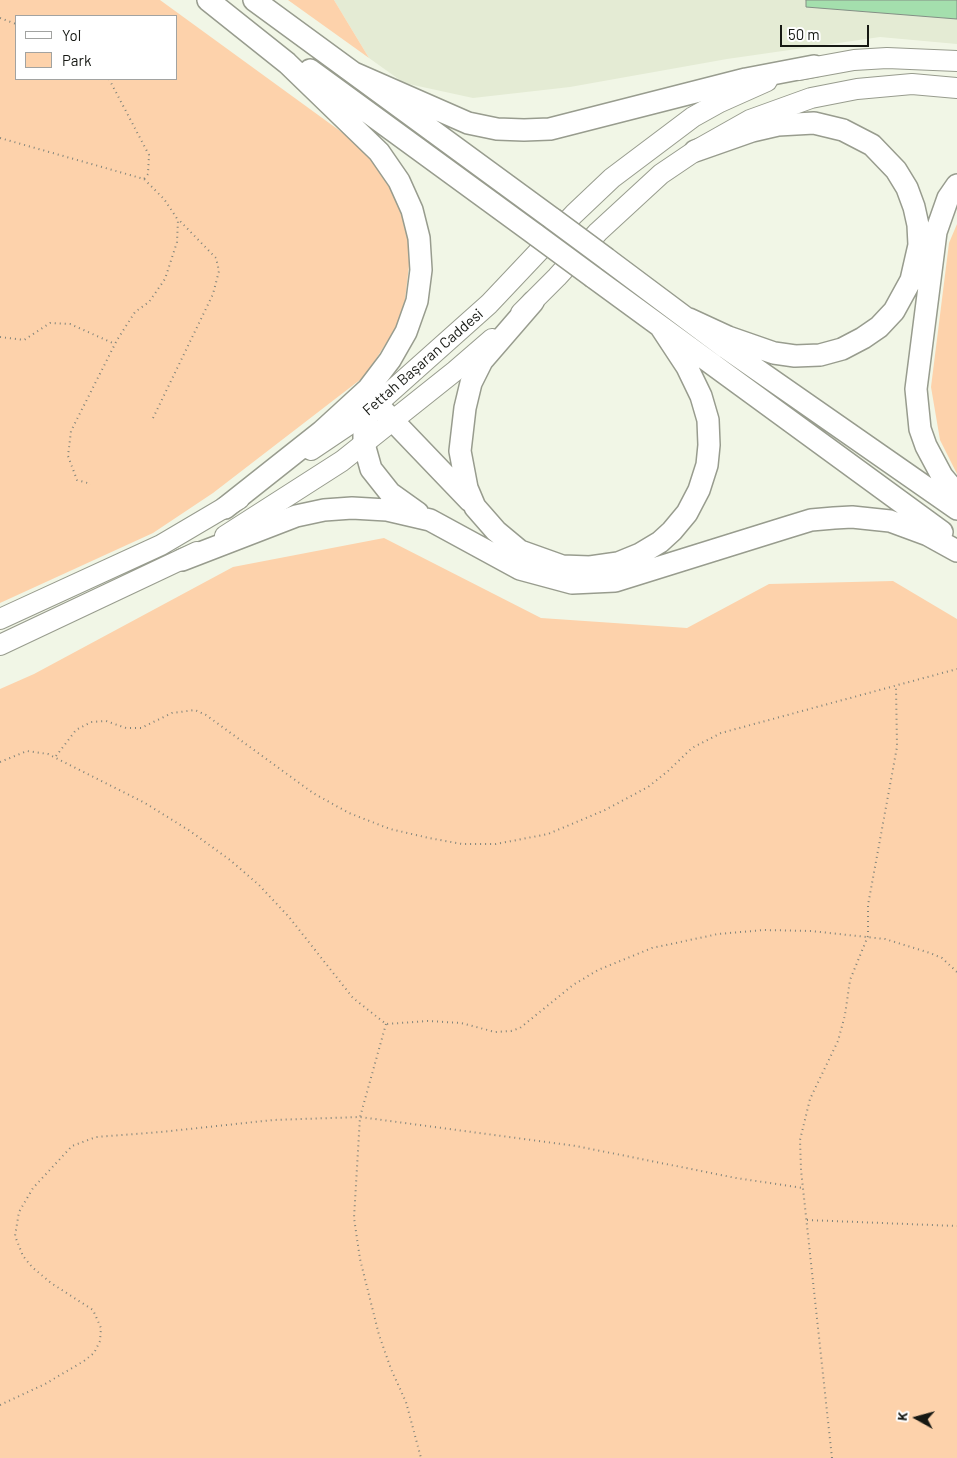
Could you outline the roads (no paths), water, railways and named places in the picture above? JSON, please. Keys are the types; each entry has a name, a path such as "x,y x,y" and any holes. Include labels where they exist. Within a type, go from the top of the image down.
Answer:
{"highway":[{"path":"208,0 287,63 379,152 399,181 412,210 419,238 422,270 418,301 406,332 390,360 368,389 321,432 225,508"},
{"path":"215,0 957,543"},
{"path":"254,0 689,319 957,509"},
{"path":"354,73 468,123 496,129 524,130 550,129 746,79 814,66"},
{"path":"689,319 736,340 774,354 795,356 820,355 842,349 872,333 894,312 911,280 919,245 918,225 914,207 907,188 896,170 872,145 843,130 814,123 778,125 752,131 695,152"},
{"path":"957,185 948,198 936,232 916,388 920,429 926,446 942,476 957,494"},
{"path":"475,507 467,488 460,451 465,408 471,383 482,361 533,302"},
{"path":"660,326 687,367 702,396 708,420 709,445 707,465 699,490 687,513 660,542 640,554 618,563 590,567 562,566 520,551 496,531 393,422 373,408 364,430 364,444 371,469 383,486 430,520 514,566 541,576 572,583 615,581 811,520 834,518 852,517 890,522 928,535 957,551"},
{"path":"182,560 258,529 296,516 324,510 352,508 387,510 430,520"}],"main road":[{"name":"Fettah Başaran Caddesi","path":"0,619 161,545 225,508 373,408 489,304 574,214 612,178 693,117 753,86 814,66 887,58 957,61"},
{"path":"0,645 182,560 247,524 342,461 455,371 533,302 598,232 661,174 695,152 750,120 811,98 856,88 891,85 957,88"}]}
